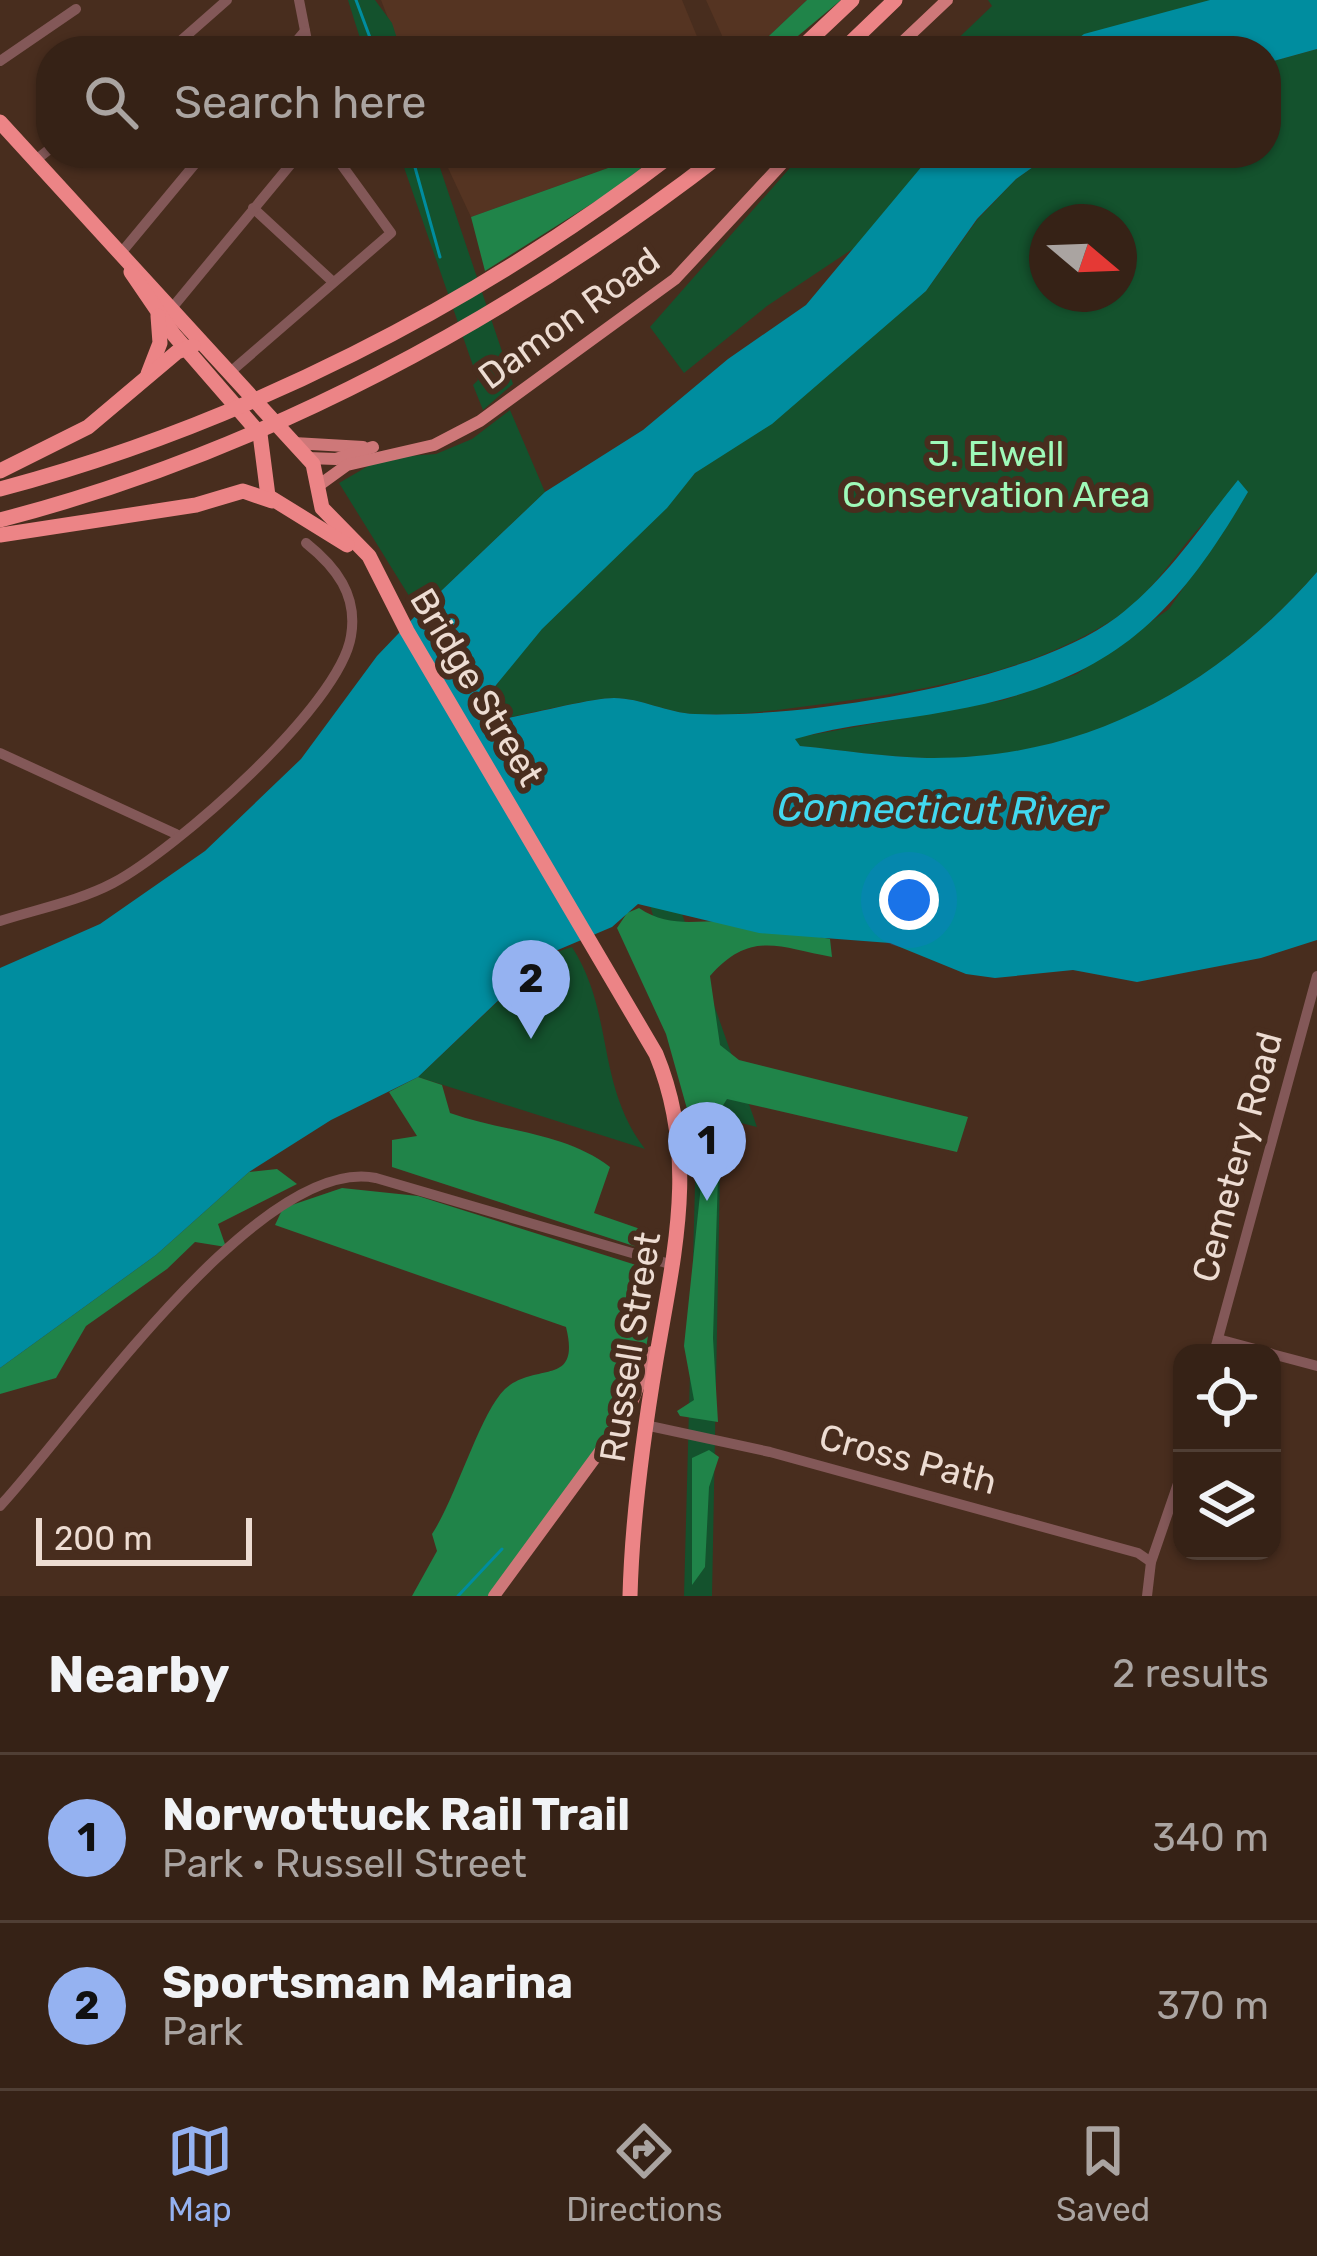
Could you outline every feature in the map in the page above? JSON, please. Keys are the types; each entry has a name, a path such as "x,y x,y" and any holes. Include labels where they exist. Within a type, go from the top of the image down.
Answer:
{"highway":[{"path":"814,36 852,0"},
{"path":"858,36 895,0"},
{"path":"0,122 36,158"},
{"path":"0,536 196,505 243,491 289,508 310,498 318,486 301,452 165,310 45,168"},
{"path":"0,489 277,389 440,307 652,168"},
{"path":"0,520 298,412 495,309 601,242 702,168"},
{"path":"165,310 183,347 260,434 262,482 272,501"},
{"path":"142,383 158,350 165,310"},
{"path":"183,347 212,355"},
{"path":"0,471 88,427 183,347"},
{"path":"264,470 281,455 301,452"},
{"name":"Bridge Street","path":"318,486 325,513 363,547 526,828"},
{"name":"Bridge Street","path":"289,508 344,542 377,577"},
{"name":"Russell Street","path":"526,828 661,1065 679,1133 683,1203 645,1425 626,1596"}],"main road":[{"path":"909,36 947,0"},
{"name":"Damon Road","path":"318,486 346,465 463,432 646,303 688,267 778,168"},
{"name":"Damon Road","path":"301,452 336,459 370,447"},
{"name":"Damon Road","path":"301,452 410,448"},
{"path":"494,1596 628,1413 663,1316"}],"street":[{"path":"186,36 227,0"},
{"path":"299,0 306,36"},
{"path":"37,36 76,9"},
{"path":"301,36 305,31"},
{"path":"0,61 36,36"},
{"path":"121,254 192,168"},
{"path":"165,310 287,168"},
{"path":"228,374 391,233 344,168"},
{"path":"253,208 332,281"},
{"path":"0,921 104,888 176,834 268,754 341,665 352,634 347,592 328,561 306,543"},
{"path":"0,753 176,834"},
{"name":"Cemetery Road","path":"1217,1344 1317,976"},
{"path":"0,1506 128,1352 244,1233 278,1204 334,1179 376,1178 673,1265"},
{"path":"1219,1339 1238,1344"},
{"path":"1281,1356 1317,1366"},
{"name":"Cross Path","path":"645,1425 770,1452 1138,1553 1151,1562"},
{"path":"1147,1596 1151,1562 1173,1498"}],"shaded area":[{"path":"381,0 682,0 697,36 395,36"},
{"path":"706,0 807,0 769,36 722,36"},
{"path":"448,168 608,168 471,217"}],"green space":[{"path":"348,0 375,0 396,36 359,36"},
{"path":"807,0 841,0 798,36 769,36"},
{"path":"988,0 1227,0 1124,36 961,36 992,6"},
{"name":"J. Elwell Conservation Area","path":"1317,49 1317,572 1278,613 1191,683 1143,710 1040,747 985,756 927,758 799,746 794,738 1004,700 1077,674 1169,609 1248,492 1210,517 1149,589 1111,621 1010,667 904,692 763,712 695,714 614,698 482,721 511,665 574,595 695,473 926,291 977,220 1032,168 1281,168 1281,59"},
{"path":"404,168 440,168 513,384 483,410 473,385 478,380"},
{"path":"608,168 641,168 485,271 471,217"},
{"path":"790,168 933,168 860,244 767,306 684,373 650,327"},
{"path":"510,410 545,492 419,612 339,483 382,458 436,454 472,439"},
{"path":"643,803 757,1127 721,1118 712,1596 684,1596 697,1111 654,918 617,807"},
{"path":"639,908 670,920 749,923 830,939 832,957 780,946 752,947 710,976 720,1045 739,1060 968,1117 957,1152 727,1099 720,1110 713,1338 718,1422 680,1416 677,1411 694,1400 684,1346 703,1166 666,1034 617,928 627,913"},
{"path":"572,947 595,998 619,1099 645,1149 418,1077 547,955"},
{"path":"418,1077 442,1085 450,1113 573,1146 610,1167 594,1213 646,1231 643,1249 392,1167 392,1140 417,1136 389,1092"},
{"path":"277,1169 297,1184 218,1224 226,1247 195,1242 167,1269 86,1326 56,1378 0,1394 0,1368 156,1255 249,1172"},
{"path":"342,1188 418,1196 636,1265 644,1278 649,1294 648,1334 626,1406 488,1596 412,1596 437,1551 432,1534 486,1417 505,1389 561,1366 569,1346 566,1327 275,1225 283,1208"},
{"path":"709,1450 719,1457 709,1487 705,1567 692,1585 692,1458"}],"water":[{"path":"1210,0 1317,0 1317,49 1281,59 1281,36 1084,34"},
{"name":"Connecticut River","path":"920,168 1032,168 977,219 926,291 772,424 695,473 667,508 542,629 492,690 483,721 614,698 695,714 794,710 914,692 1030,661 1078,640 1135,602 1182,552 1238,480 1248,492 1190,579 1160,613 1092,665 1003,699 795,739 800,746 927,758 985,755 1093,731 1191,682 1236,650 1317,572 1317,940 1261,958 1137,982 1073,970 995,978 966,974 890,943 759,933 638,904 612,927 546,955 418,1077 331,1120 249,1172 156,1255 0,1368 0,968 100,924 205,851 301,759 377,656 545,492 643,430 728,359 806,305"}],"waterway":[{"path":"356,0 369,36"},
{"path":"415,168 440,257"},
{"path":"458,1596 502,1549"}],"place":[{"name":"Sportsman Marina","path":"531,1039"},
{"name":"Norwottuck Rail Trail","path":"707,1201"}]}
